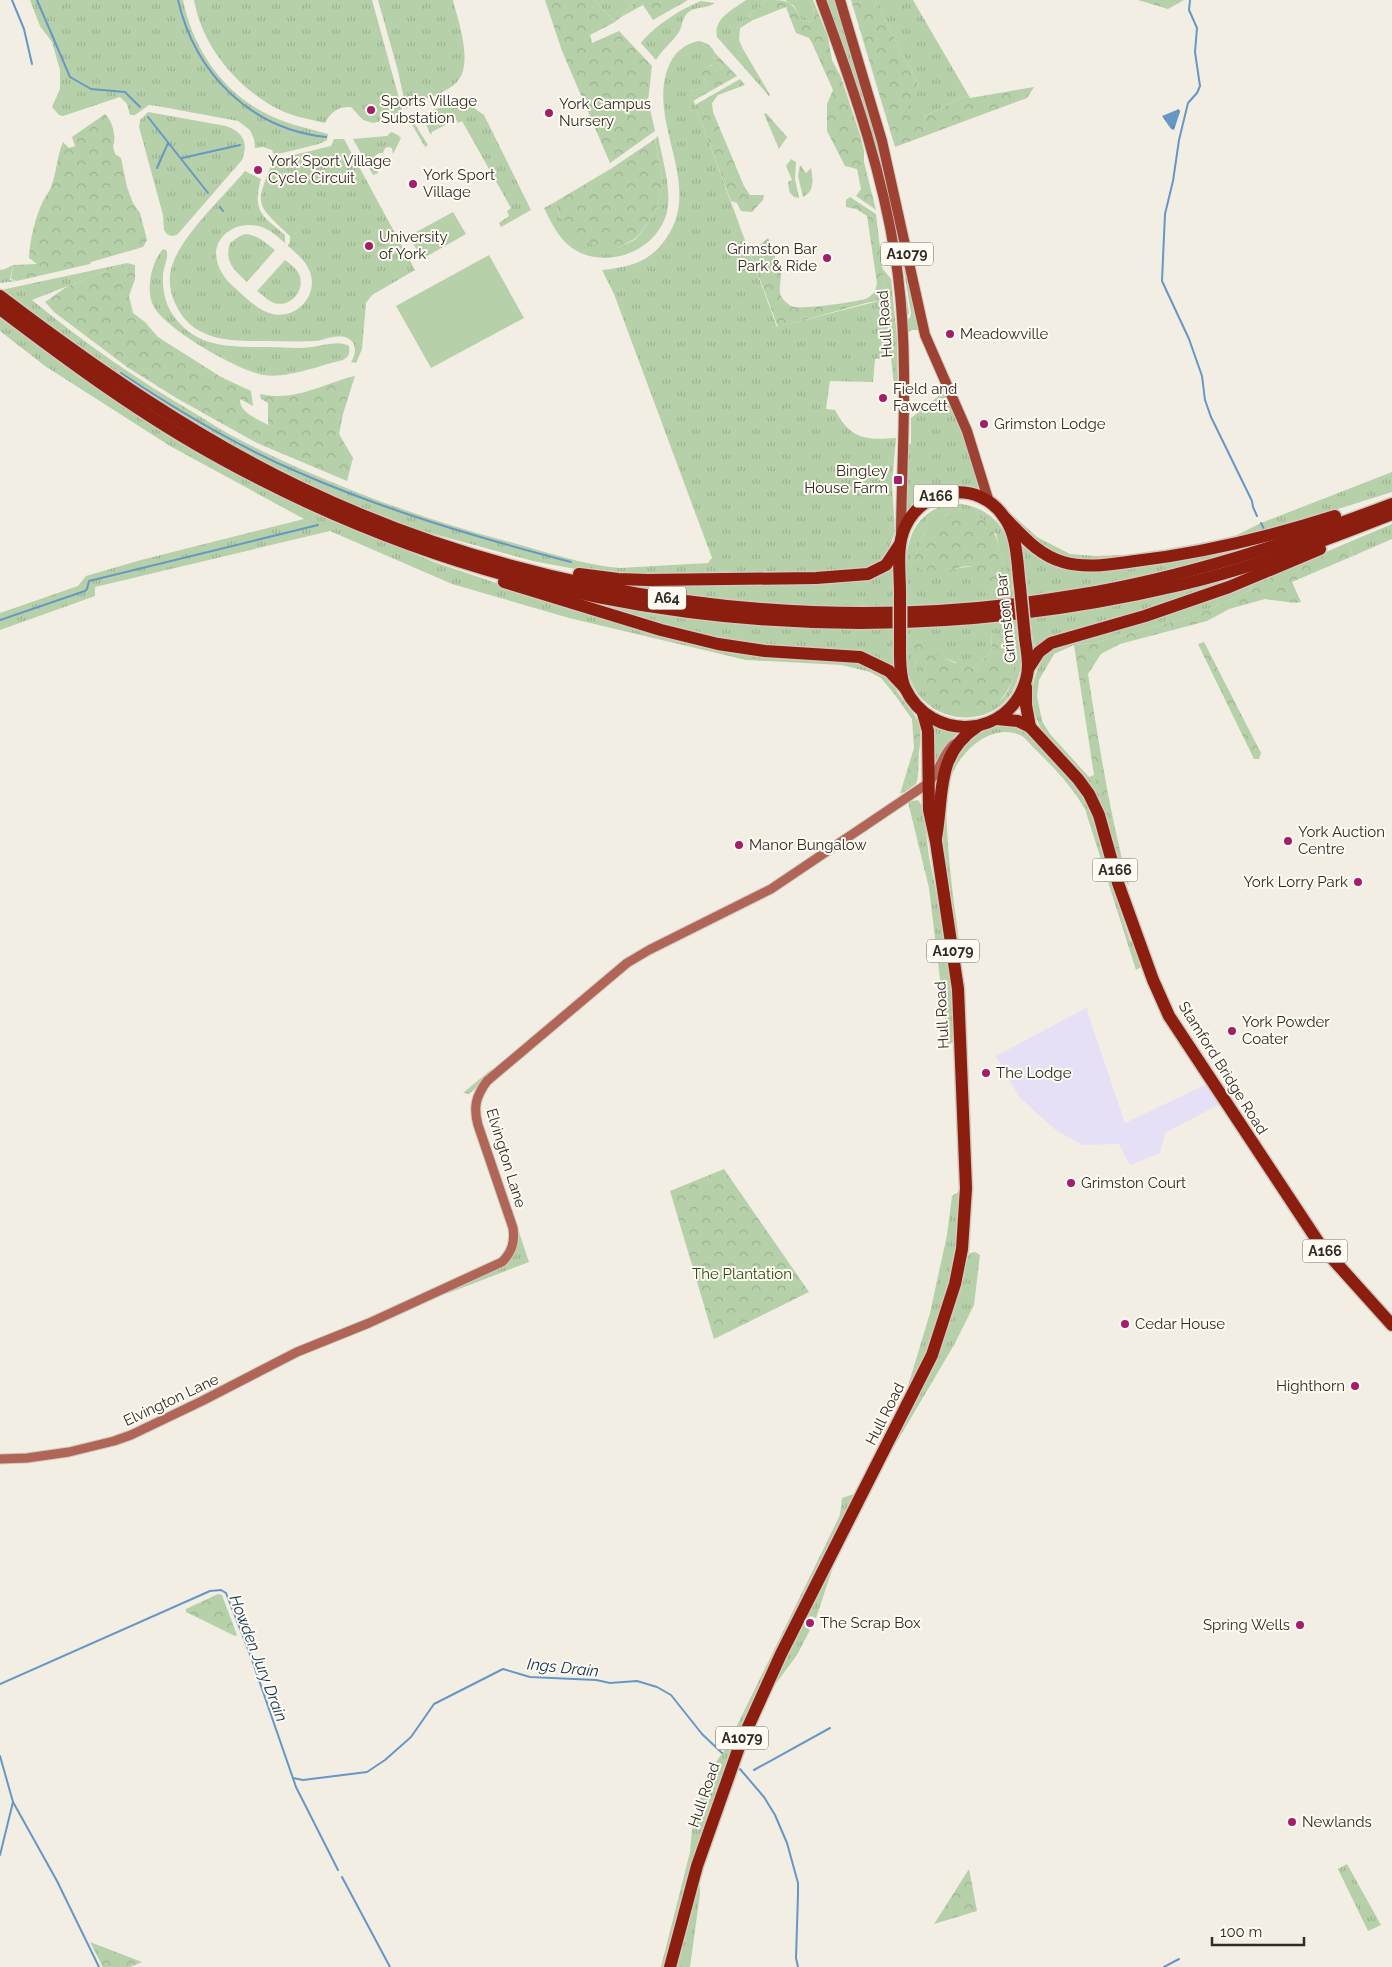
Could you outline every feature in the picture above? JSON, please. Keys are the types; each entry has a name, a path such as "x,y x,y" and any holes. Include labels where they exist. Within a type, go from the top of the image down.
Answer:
{"highway":[{"name":"A64","path":"0,296 99,370 158,409 248,461 300,488 381,523 474,555 532,571 616,590 672,599 756,608 857,612 956,610 1078,595 1177,574 1252,553 1392,504"},
{"name":"A64","path":"0,309 130,403 220,458 332,513 454,560 571,591 667,610 761,620 883,624 988,618 1042,611 1120,598 1218,575 1392,514"},
{"name":"Grimston Bar","path":"955,492 977,495 989,502 1004,517 1014,538 1025,638 1027,675 1020,696 1012,707 997,719 980,725 955,727 937,722 923,713 914,704 905,688 900,650 901,540 908,521 920,506 937,495 955,492"},
{"path":"1004,517 1033,547 1043,553 1064,562 1098,566 1223,547 1291,530 1392,499"},
{"path":"1027,675 1039,652 1051,643 1145,616 1229,587 1334,543 1356,528"},
{"path":"532,571 560,571 600,577 648,580 816,578 868,574 880,570 891,560 901,540"},
{"path":"454,560 482,575 661,630 718,644 766,650 860,657 888,671 905,688"},
{"name":"A166","path":"1027,675 1026,705 1030,727"},
{"name":"Hull Road","path":"670,1967 697,1866 739,1747 781,1654 932,1355 955,1284 963,1246 966,1215 960,1016 954,960 936,842 930,817 927,784 928,730 923,713"},
{"name":"A166","path":"997,719 1018,722 1030,727"},
{"name":"Hull Road","path":"936,842 946,767 952,751 963,738 980,725"},
{"name":"Stamford Bridge Road","path":"1030,727 1078,779 1092,799 1099,815 1125,901 1153,980 1169,1016 1321,1246 1392,1325"}],"main road":[{"name":"Hull Road","path":"822,0 871,148 898,276 904,341 901,540"},
{"name":"Hull Road","path":"840,0 882,141 925,335 967,431 989,502"},
{"name":"Elvington Lane","path":"0,1460 69,1452 131,1435 202,1402 291,1355 369,1323 502,1262 511,1252 514,1237 513,1228 478,1125 475,1110 477,1097 487,1081 627,963 649,950 771,889 927,784 934,777 946,751 963,738"}],"shaded area":[{"path":"1088,1007 1087,1011 1125,1123 1207,1084 1220,1104 1165,1133 1160,1153 1130,1165 1119,1144 1083,1145 1057,1131 1020,1098 996,1056"}],"green space":[{"path":"30,0 183,0 193,34 201,50 234,92 270,116 328,134 327,140 319,144 274,155 272,150 263,147 255,148 250,130 238,121 149,105 135,115 130,115 127,104 120,97 63,116 59,115 52,107 60,89 60,70 52,42 40,26"},
{"path":"194,0 372,0 402,109 399,112 400,117 373,123 363,120 351,107 346,107 335,110 325,123 293,115 274,107 246,87 222,62 204,32"},
{"path":"378,0 453,0 465,54 462,74 457,82 440,93 406,108 398,71"},
{"path":"545,0 594,0 615,22 590,35 592,43 619,31 652,66 648,101 655,131 610,163 562,51"},
{"path":"594,0 636,0 615,22"},
{"path":"636,0 688,0 653,20 643,5 621,17"},
{"path":"746,0 766,0 736,28 740,52 743,49 769,96 717,37 718,25 721,20"},
{"path":"766,0 788,2 795,8 802,20 812,22 814,11 809,0 813,0 828,37 832,60 841,77 861,138 864,162 876,210 856,196 861,189 857,169 845,166 827,131 827,104 833,90 812,43 809,38 796,33 786,7 753,20 740,28 739,40 743,49 740,52 734,48 736,28"},
{"path":"785,0 809,0 814,11 813,22 802,20 794,6"},
{"path":"825,0 837,0 875,127 905,266 902,269 909,313 906,317 901,276"},
{"path":"851,0 875,0 918,85 908,109 917,110 921,118 965,96 970,98 1034,87 1027,98 895,147"},
{"path":"875,0 913,0 970,98 965,96 921,118 907,109 918,85"},
{"path":"1138,0 1184,0 1168,9"},
{"path":"701,1 715,3 693,9 687,13 679,32 656,60 641,43 653,30 668,19"},
{"path":"699,41 712,48 715,53 713,57 722,70 716,70 713,65 710,65 700,75 706,80 704,85 690,91 777,327 886,299 882,268 891,279 897,337 898,386 894,386 891,357 875,359 873,382 830,381 826,409 835,410 847,427 853,433 860,436 876,439 896,438 892,485 895,532 885,559 865,570 834,570 820,575 675,577 586,571 533,561 408,527 328,494 241,451 136,389 1,290 127,263 32,300 91,346 132,374 242,441 305,471 403,509 469,531 561,557 620,568 708,563 712,558 614,294 602,270 631,265 647,258 667,237 677,216 679,195 677,173 667,128 664,84 670,63 675,55 685,46"},
{"path":"715,53 737,76 693,101 690,91 700,88 706,80 700,75 700,71 705,67 713,65 716,70 722,70 713,57"},
{"path":"740,79 745,85 718,95 712,103 713,112 744,186 750,195 764,195 763,200 752,212 741,211 737,203 731,201 695,105"},
{"path":"456,104 471,106 484,115 531,210 501,227 499,223 509,216 507,211 511,208 462,121 458,123 456,119 432,132 431,135 423,118 433,110"},
{"path":"148,112 226,126 237,131 244,143 245,148 242,160 177,235 171,236 164,230 163,215 139,127 140,120"},
{"path":"766,113 787,137 779,149 764,114"},
{"path":"105,114 110,120 113,129 115,154 121,158 127,187 133,203 140,213 147,240 143,247 91,262 90,264 17,281 11,279 13,265 37,264 29,258 35,221 43,201 50,190 63,142 69,148 75,146 72,137"},
{"path":"413,121 428,145 425,147 411,123"},
{"path":"391,132 401,138 393,154 392,148 388,147 385,148 383,153 375,156 375,162 380,164 376,167 378,173 373,175 353,139 387,136"},
{"path":"658,136 666,174 668,203 667,212 661,227 651,239 639,249 609,258 594,257 579,252 566,243 556,231 544,208 555,202 560,217 618,248 636,239 649,222 657,207 663,186 655,139"},
{"path":"334,139 344,139 415,270 372,295 366,303 362,349 356,363 351,362 355,351 354,344 345,337 338,336 309,341 239,341 213,337 191,325 182,316 171,293 171,268 178,251 195,227 245,171 261,179 258,199 261,212 270,223 285,235 285,243 269,230 246,225 236,227 221,238 217,247 216,256 220,270 228,281 247,299 269,313 278,315 295,311 308,298 312,281 310,272 301,258 288,246 290,236 264,209 261,195 273,160 331,146"},
{"path":"655,139 663,186 657,207 649,222 636,238 618,248 596,246 573,237 560,217 555,202 612,168"},
{"path":"791,159 796,162 795,179 799,198 790,193 788,182 792,180 786,166"},
{"path":"800,165 806,173 811,168 812,177 810,192 803,197 798,176"},
{"path":"850,197 876,214 886,299 778,327 750,253 768,238 771,245 775,246 775,259 779,265 781,276 781,295 785,302 792,306 809,307 852,302 866,298 875,292 877,283 867,216 856,209 846,207 846,200"},
{"path":"453,212 466,234 422,259 409,236"},
{"path":"245,234 258,237 275,250 247,282 231,265 228,255 230,243"},
{"path":"163,249 167,252 163,280 167,304 180,324 191,333 215,343 241,347 301,348 340,343 349,346 348,356 343,360 304,371 273,376 252,372 221,358 173,327 154,307 150,293 151,277 155,261"},
{"path":"489,255 524,318 431,368 396,306"},
{"path":"285,260 299,274 301,280 299,292 286,303 274,303 257,291"},
{"path":"127,263 135,265 135,279 129,296 133,313 145,322 158,337 221,377 251,391 253,406 240,399 243,408 250,415 268,425 268,403 261,399 260,394 285,396 297,394 355,376 339,434 353,458 347,481 257,443 178,399 127,367 54,312 45,302 68,286"},
{"path":"13,265 10,280 17,281 0,283 0,270"},
{"path":"906,270 920,330 912,330 906,333 906,320 910,318 911,313 904,271"},
{"path":"0,315 340,523 434,562 583,612 644,630 862,662 888,676 898,693 895,695 881,678 870,672 842,665 746,660 569,618 452,584 330,531 95,587 95,596 0,630 0,613 78,586 86,576 141,560 304,519 170,446 45,366 0,331"},
{"path":"945,391 969,455 980,494 950,490 906,514 908,444 911,444 911,418"},
{"path":"1392,472 1392,492 1255,535 1229,539 1261,523"},
{"path":"953,503 963,504 982,510 990,515 1002,529 1009,548 1014,599 906,608 906,559 909,544 914,530 922,518 935,509","holes":["925,532 996,533 1005,575 991,585 986,574 975,566 942,572 913,561"]},
{"path":"1005,508 1037,537 1070,554 1096,556 1145,554 1086,562 1052,554 1025,535"},
{"path":"962,513 983,519 995,534 1005,575 998,584 991,585 983,573 975,567 966,566 939,574 930,574 921,570 913,561 925,532"},
{"path":"1392,524 1392,539 1353,556 1347,543"},
{"path":"1261,541 1266,544 1127,582 1027,598 1020,542 1072,569"},
{"path":"1347,543 1353,556 1292,582 1301,602 1265,599 1229,609 1207,621 1120,644 1101,654 1088,674 1111,807 1129,886 1117,867 1094,775 1074,645 1094,643 1194,616 1251,590 1252,584"},
{"path":"1281,562 1034,650 1030,617"},
{"path":"895,563 897,592 893,608 793,607 645,590 588,578 870,579 884,574"},
{"path":"1252,584 1251,590 1194,616 1094,643 1074,645 1054,654 1039,680 1037,696 1042,721 1050,734 1089,777 1094,775 1105,817 1087,780 1051,742 1043,731 1033,708 1032,696 1036,673 1048,649"},
{"path":"582,600 646,610 823,628 893,628 895,671 877,659 754,645 691,635"},
{"path":"1016,619 1021,644 1021,661 1015,686 1007,699 996,709 982,715 968,717 953,716 939,711 926,703 916,691 909,677 906,661 906,628","holes":["992,633 1003,644 1012,657 1013,662 1013,673 1006,694 993,704 974,707 922,674 920,667 915,665 916,658 927,652 930,655 976,668 991,651"]},
{"path":"992,633 1000,634 1005,640 1004,647 1010,654 1014,669 1011,683 1000,700 992,706 964,709 949,708 936,701 920,683 922,674 920,668 915,665 916,658 913,648 917,642 923,640 928,643 927,651 930,655 939,655 955,663 961,661 969,667 976,668 991,651"},
{"path":"1204,642 1261,753 1259,759 1254,759 1198,644"},
{"path":"898,693 916,718 920,730 918,757 906,791 900,794 914,748 912,719 895,695"},
{"path":"932,723 959,731 931,772"},
{"path":"1001,723 1020,728 1030,735 1057,761 1089,800 1122,907 1121,913 1130,941 1133,942 1141,960 1141,967 1136,970 1085,809 1074,792 1024,737 1009,732 987,736 977,742 968,750 954,769 948,785 946,810 948,844 961,954 943,858 941,825 949,762 975,731"},
{"path":"919,752 916,784 906,791"},
{"path":"918,800 923,807 929,857 950,960 955,1040 948,1045 929,888 908,802"},
{"path":"493,1068 469,1094 463,1093"},
{"name":"The Plantation","path":"724,1169 809,1292 714,1339 670,1191"},
{"path":"963,1189 955,1265 930,1350 733,1755 667,1967 661,1967 690,1852 692,1830 701,1795 714,1765 726,1748 840,1515 842,1498 857,1493 905,1396 930,1313 947,1235 952,1196"},
{"path":"516,1223 529,1262 446,1294 454,1287 506,1262"},
{"path":"975,1252 980,1255 974,1305 954,1345 892,1450 940,1349 966,1260 970,1253"},
{"path":"832,1570 816,1618 810,1616 805,1627 810,1630 797,1655 774,1686 772,1684 827,1575"},
{"path":"218,1594 222,1595 237,1635 235,1636 186,1612 186,1609"},
{"path":"1347,1864 1381,1925 1368,1931 1338,1869"},
{"path":"969,1869 977,1911 934,1924"},
{"path":"699,1874 700,1894 690,1967 675,1967"},
{"path":"90,1942 142,1962 130,1967 103,1967"}],"water":[{"path":"1179,109 1180,112 1174,130 1171,129 1162,116"}],"waterway":[{"path":"12,0 24,29 32,64"},
{"path":"37,0 70,77 91,89 125,92 140,107"},
{"path":"178,0 186,27 198,51 212,73 230,93 250,109 273,122 299,132 326,137"},
{"path":"1190,0 1189,10 1197,28 1195,52 1200,86 1197,93 1188,103 1179,140 1173,181 1165,214 1162,281 1189,339 1202,376 1205,400 1211,417 1252,501 1257,516"},
{"path":"148,117 208,193"},
{"path":"157,168 168,143"},
{"path":"182,158 240,145"},
{"path":"220,207 223,211"},
{"path":"121,373 208,427 277,463 333,487 434,523 571,562"},
{"path":"1261,523 1264,529 1262,530"},
{"path":"0,620 85,591 89,581 318,525"},
{"name":"Howden Jury Drain","path":"0,1684 210,1591 221,1590 226,1593 251,1657 296,1787 338,1870"},
{"name":"Ings Drain","path":"293,1778 303,1780 367,1772 385,1760 411,1737 434,1704 503,1669 530,1677 596,1680 610,1683 637,1681 657,1687 671,1695 702,1734 722,1753"},
{"path":"754,1770 830,1728"},
{"path":"0,1756 13,1802 0,1855"},
{"name":"Ings Drain","path":"740,1769 764,1797 775,1815 787,1843 798,1883 796,1958 798,1967"},
{"path":"13,1802 57,1881 99,1967"},
{"path":"342,1877 390,1967"},
{"path":"1164,1967 1179,1959"}],"place":[{"name":"Sports Village Substation","path":"371,110"},
{"name":"York Campus Nursery","path":"549,113"},
{"name":"York Sport Village Cycle Circuit","path":"258,170"},
{"name":"York Sport Village","path":"413,184"},
{"name":"University of York","path":"369,246"},
{"name":"Grimston Bar Park & Ride","path":"827,258"},
{"name":"Meadowville","path":"950,334"},
{"name":"Field and Fawcett","path":"883,398"},
{"name":"Grimston Lodge","path":"984,424"},
{"name":"Bingley House Farm","path":"898,480"},
{"name":"York Auction Centre","path":"1288,841"},
{"name":"Manor Bungalow","path":"739,845"},
{"name":"York Lorry Park","path":"1358,882"},
{"name":"York Powder Coater","path":"1232,1031"},
{"name":"The Lodge","path":"986,1073"},
{"name":"Grimston Court","path":"1071,1183"},
{"name":"Cedar House","path":"1125,1324"},
{"name":"Highthorn","path":"1355,1386"},
{"name":"The Scrap Box","path":"810,1623"},
{"name":"Spring Wells","path":"1300,1625"},
{"name":"Newlands","path":"1292,1822"}]}
